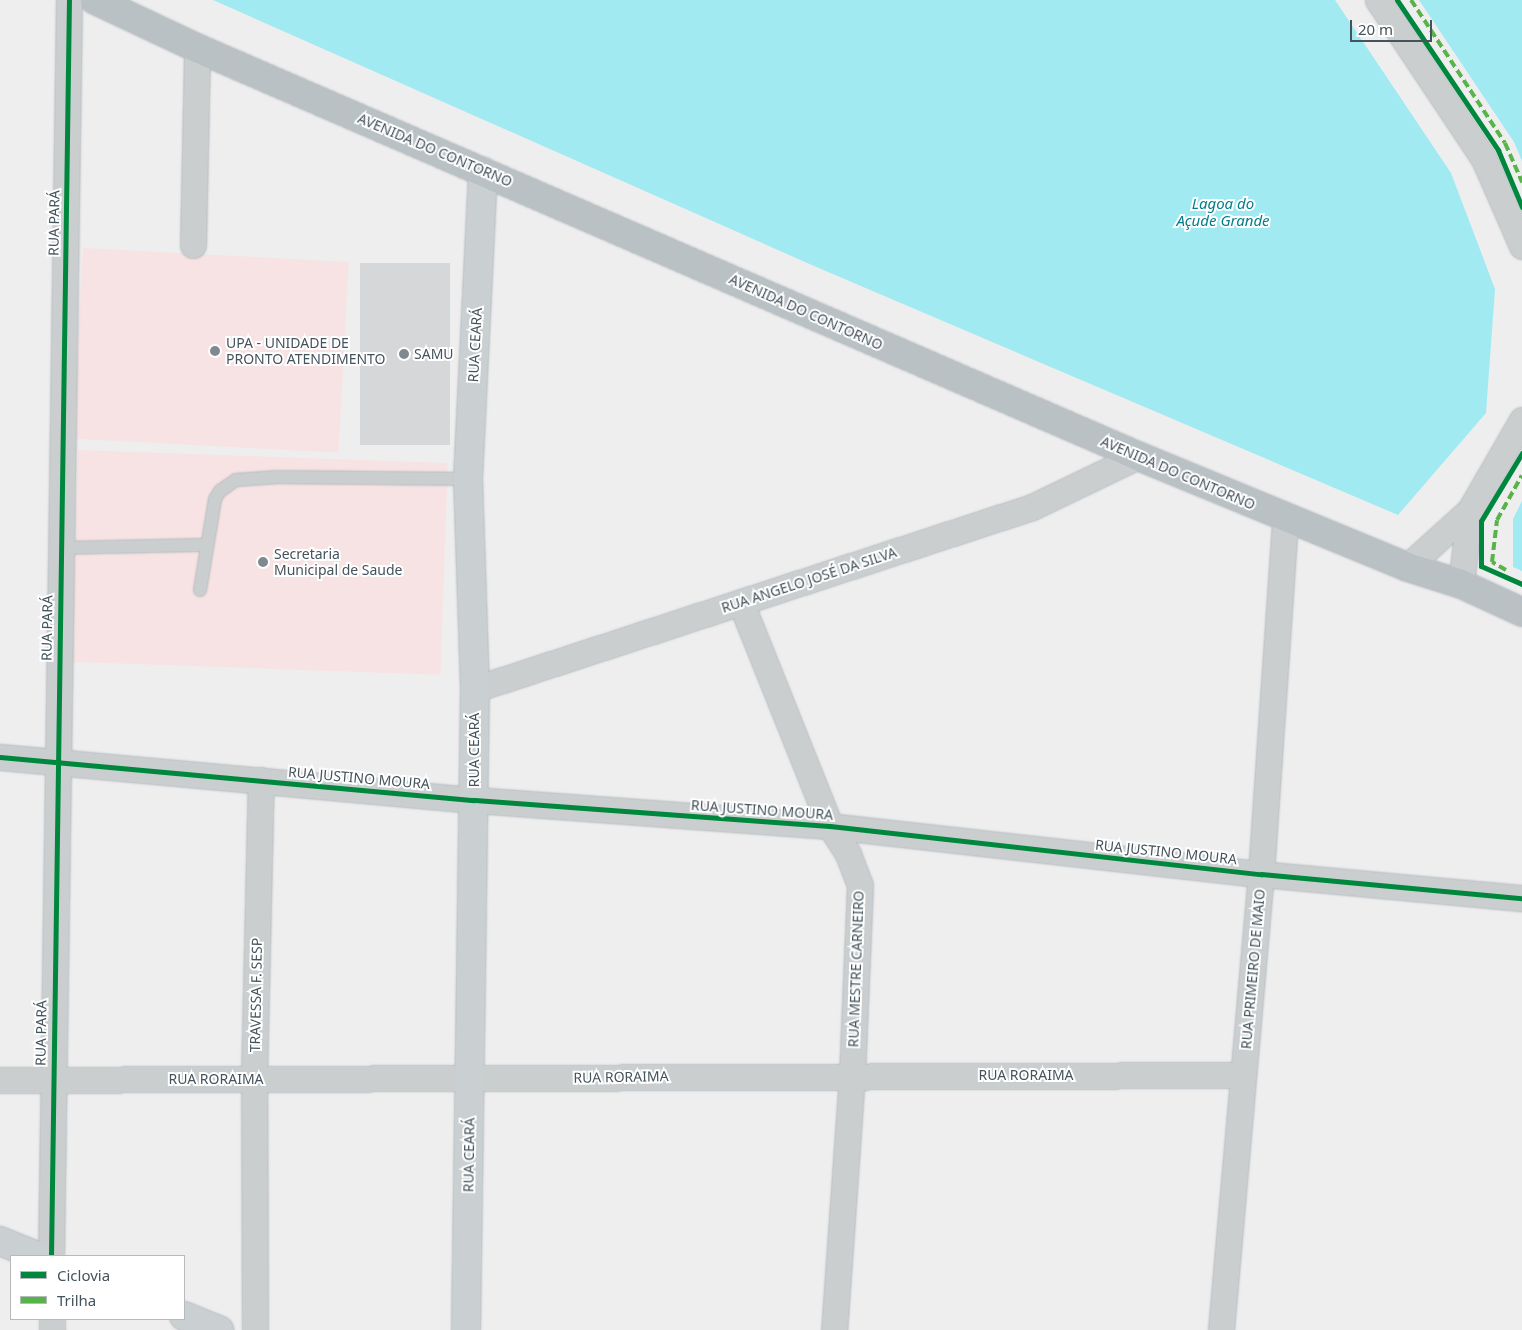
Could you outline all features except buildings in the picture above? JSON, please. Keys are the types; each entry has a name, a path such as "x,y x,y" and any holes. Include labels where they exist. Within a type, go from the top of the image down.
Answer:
{"highway":[{"name":"AVENIDA DO CONTORNO","path":"95,0 197,48 1138,456 1406,567 1460,584 1522,612"}],"street":[{"name":"RUA PARÁ","path":"51,1255 56,764 69,0"},
{"path":"1378,0 1484,159 1522,246"},
{"path":"193,244 197,48"},
{"name":"RUA CEARÁ","path":"466,1330 474,800 474,689 468,479 483,171"},
{"path":"1406,567 1470,510 1522,420"},
{"name":"RUA ANGELO JOSÉ DA SILVA","path":"474,689 1032,507 1138,456"},
{"path":"1460,584 1470,510"},
{"name":"RUA PRIMEIRO DE MAIO","path":"1221,1330 1262,874 1285,518"},
{"name":"RUA MESTRE CARNEIRO","path":"741,603 830,826 848,854 860,885 852,1075 834,1330"},
{"name":"RUA JUSTINO MOURA","path":"0,757 56,764 261,780 474,800 830,826 1262,874 1522,898"},
{"name":"TRAVESSA F. SESP","path":"255,1330 254,1078 261,780"},
{"name":"RUA RORAIMA","path":"0,1080 470,1079 852,1075 1243,1075"},
{"path":"0,1241 35,1255"},
{"path":"185,1316 219,1330"}],"lane":[{"path":"200,590 205,544 215,499 220,491 236,480 275,477 468,479"},
{"path":"60,548 205,544"}],"shaded area":[{"name":"UPA - UNIDADE DE PRONTO ATENDIMENTO","path":"83,248 349,262 339,453 73,439"},
{"name":"Secretaria Municipal de Saude","path":"78,450 448,463 440,675 71,662"}],"water":[{"name":"Lagoa do Açude Grande","path":"213,0 1335,0 1451,173 1495,289 1486,413 1398,515 814,266"},
{"path":"1419,0 1522,0 1522,161 1514,142"},
{"path":"1522,501 1522,571 1513,567 1513,519"}],"marked path":[{"path":"1411,0 1505,143 1522,182"},
{"path":"1506,570 1492,562 1497,520 1522,475"}],"cycle path":[{"path":"51,1255 69,0"},
{"path":"1397,0 1498,150 1522,207"},
{"path":"1522,453 1481,521 1481,566 1522,584"},
{"path":"0,757 474,800 830,826 1261,874 1522,898"}],"place":[{"name":"UPA - UNIDADE DE PRONTO ATENDIMENTO","path":"215,351"},
{"name":"SAMU","path":"404,354"},
{"name":"Secretaria Municipal de Saude","path":"263,562"}]}
